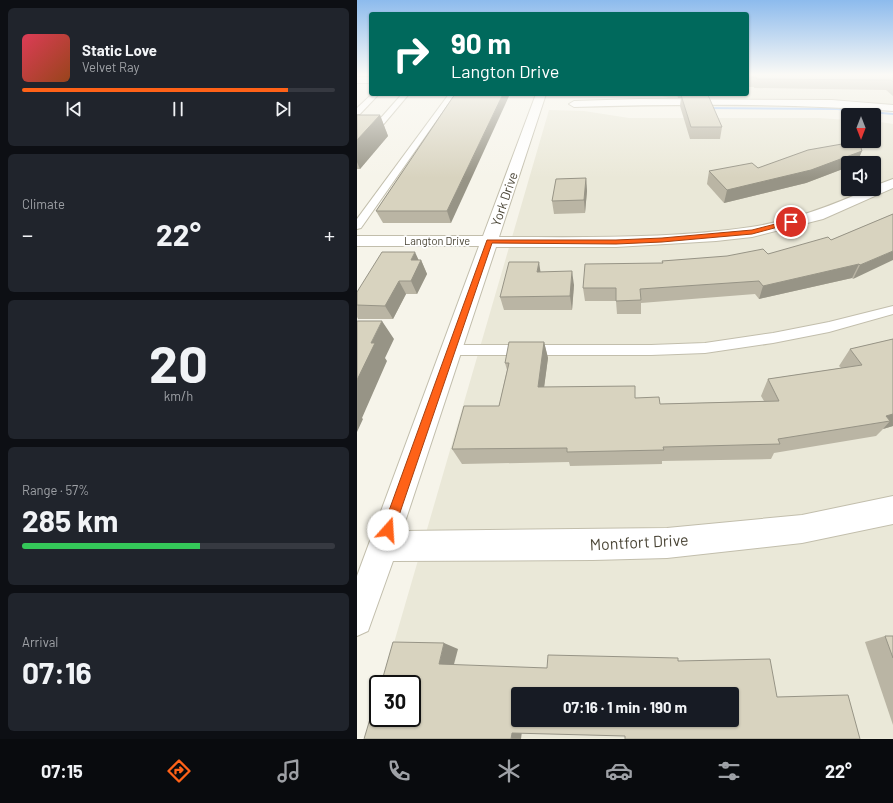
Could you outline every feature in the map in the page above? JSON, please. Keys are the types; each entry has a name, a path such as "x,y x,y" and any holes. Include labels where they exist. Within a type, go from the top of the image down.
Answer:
{"street":[{"name":"York Drive","path":"357,620 489,241 539,109"},
{"path":"607,109 631,113"},
{"path":"653,109 654,115"},
{"name":"Langton Drive","path":"357,241 616,242 752,232 817,216 893,184"},
{"name":"Montfort Drive","path":"383,546 593,545 667,543 802,529 893,510"}],"lane":[{"path":"357,130 374,130 392,109"},
{"path":"357,226 441,109"},
{"path":"451,350 651,350 705,348 801,332 893,310"}],"shaded area":[{"path":"549,110 584,111 629,118 818,118 841,120 841,148 881,148 881,122 893,124 893,739 366,739 373,727 421,727 421,675 385,675"}],"building":[{"path":"445,109 496,109 447,211 376,211"},
{"path":"686,109 714,109 722,127 691,127"},
{"path":"357,115 380,115 357,140"},
{"path":"841,144 841,148 861,148 862,151 849,156 841,156 841,159 811,170 727,190 709,171 752,163 758,168 808,150"},
{"path":"586,178 584,200 552,201 556,179"},
{"path":"893,214 893,251 860,265 763,286 759,281 640,289 641,300 616,301 616,288 583,288 585,264 663,263 662,261 727,256 763,249 768,254 828,237 831,240"},
{"path":"382,252 415,252 411,260 421,260 411,281 399,281 385,306 357,305 357,292"},
{"path":"509,262 539,262 537,272 572,271 570,296 500,297"},
{"path":"357,321 382,321 371,343 375,343 357,380"},
{"path":"893,339 893,414 886,416 890,421 778,439 780,444 663,447 664,450 567,452 567,448 452,449 464,406 499,406 509,363 505,363 509,342 544,342 538,387 635,386 635,398 659,397 660,404 779,401 768,379 862,365 850,349"},
{"path":"885,636 893,636 893,658"},
{"path":"393,642 444,643 439,664 547,668 548,655 678,658 678,661 770,659 777,697 848,695 860,739 625,739 625,736 512,733 511,739 364,739 369,722 369,727 421,727 421,675 384,675"}],"waterway":[{"path":"842,109 893,114"}],"route":[{"path":"388,530 489,241 616,242 662,240 752,232 791,222"}]}
